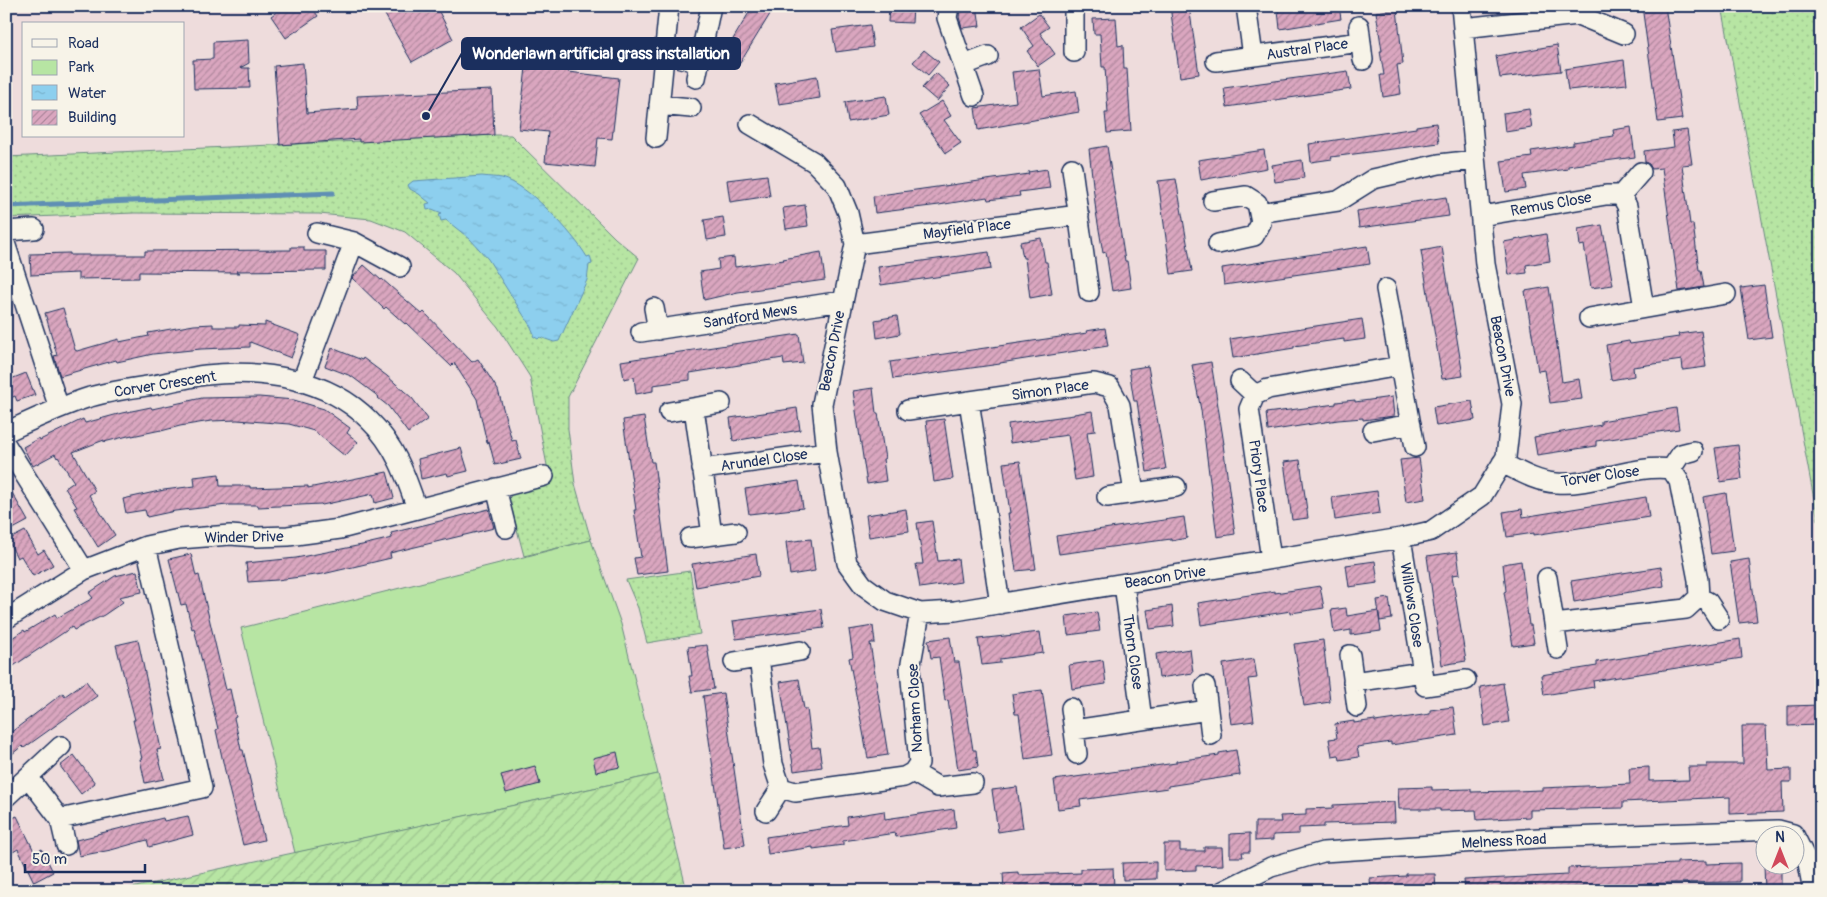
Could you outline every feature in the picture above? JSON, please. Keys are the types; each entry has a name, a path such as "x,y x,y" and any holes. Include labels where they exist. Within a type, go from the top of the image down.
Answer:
{"street":[{"path":"656,138 669,6"},
{"path":"692,67 712,6"},
{"path":"949,6 947,18 974,96"},
{"path":"1074,6 1074,52"},
{"name":"Austral Place","path":"1246,6 1253,56"},
{"name":"Beacon Drive","path":"750,124 814,162 837,186 848,213 855,244 822,404 827,452 847,563 863,586 885,601 920,613 955,611 1124,584 1401,538 1431,531 1482,496 1506,457 1512,404 1485,264 1461,6"},
{"path":"1463,28 1590,12 1624,34"},
{"name":"Austral Place","path":"1216,61 1361,43"},
{"path":"964,65 988,56"},
{"path":"659,105 691,108"},
{"path":"1259,213 1338,201 1373,179 1439,164 1475,160"},
{"path":"1072,168 1089,292"},
{"path":"1641,172 1621,195 1627,206 1644,308"},
{"name":"Remus Close","path":"1480,216 1606,195 1621,195"},
{"path":"1213,201 1246,196 1257,203 1261,223 1254,236 1218,244"},
{"name":"Mayfield Place","path":"855,244 1079,215"},
{"path":"6,231 34,229"},
{"path":"317,233 354,242 400,267"},
{"path":"302,381 354,242"},
{"path":"6,246 59,408"},
{"path":"1386,290 1415,447"},
{"path":"1588,318 1726,294"},
{"name":"Sandford Mews","path":"654,308 649,331 842,301"},
{"path":"1240,382 1255,394 1268,389 1400,366"},
{"name":"Corver Crescent","path":"6,432 59,408 92,397 206,375 261,375 302,381 327,390 352,405 369,419 395,452 417,509"},
{"name":"Simon Place","path":"908,410 1094,383 1110,387 1120,405 1134,493"},
{"name":"Priory Place","path":"1255,394 1249,409 1271,559"},
{"path":"969,401 1000,604"},
{"path":"669,412 721,403"},
{"name":"Arundel Close","path":"694,408 712,536"},
{"path":"1373,431 1411,424"},
{"path":"6,445 84,570"},
{"path":"1693,451 1681,454 1671,469 1679,481 1698,580 1699,597"},
{"name":"Arundel Close","path":"702,469 827,452"},
{"name":"Torver Close","path":"1502,463 1537,480 1556,483 1576,482 1656,467 1671,469"},
{"name":"Winder Drive","path":"6,619 84,570 146,546 179,539 230,535 257,537 297,535 340,529 544,476"},
{"path":"1107,497 1176,487"},
{"path":"496,488 506,528"},
{"path":"690,538 736,532"},
{"name":"Willows Close","path":"1401,538 1423,672"},
{"path":"60,819 202,788 146,546"},
{"path":"1547,578 1558,649"},
{"name":"Thorn Close","path":"1124,584 1142,720"},
{"path":"1699,597 1708,602 1719,619"},
{"path":"1554,624 1686,609 1699,597"},
{"name":"Norham Close","path":"781,788 795,792 904,777 913,772 918,763 910,669 920,613"},
{"path":"734,662 800,652"},
{"path":"1350,655 1357,706"},
{"path":"759,658 773,764 781,788 766,811"},
{"path":"1353,682 1423,672 1425,686 1466,680"},
{"path":"1205,686 1211,735"},
{"path":"1071,708 1077,754"},
{"path":"1074,730 1208,710"},
{"path":"6,797 61,746"},
{"name":"Norham Close","path":"913,772 938,787 973,783"},
{"path":"28,777 60,819 66,845"},
{"name":"Melness Road","path":"1223,891 1271,867 1323,852 1539,838 1754,831"},
{"name":"Melness Road","path":"1804,855 1808,863 1813,891"}],"green space":[{"path":"1722,6 1821,6 1821,537"},
{"path":"511,135 615,238 639,258 568,397 568,429 575,484 591,540 524,556 509,499 512,493 550,481 530,377 498,327 454,273 405,232 371,219 319,214 134,213 6,218 6,157"},
{"path":"591,540 621,624 658,774 295,853 241,628"},
{"path":"690,571 700,634 647,643 638,608 626,580"},
{"path":"658,774 687,891 117,891"}],"water":[{"path":"482,176 502,178 513,182 525,190 561,223 587,257 590,256 592,264 589,265 587,280 559,341 554,342 540,337 538,339 533,336 531,327 488,259 470,239 446,220 441,221 439,214 442,213 432,209 427,210 426,204 430,203 410,189 408,185 413,181"}],"building":[{"path":"285,6 311,6 318,16 286,38 271,16"},
{"path":"380,6 436,6 453,39 412,62"},
{"path":"753,6 775,6 737,68 721,59"},
{"path":"889,6 913,6 912,23 888,22"},
{"path":"977,6 980,26 962,28 959,17 960,8"},
{"path":"1170,6 1189,6 1199,74 1180,77"},
{"path":"1307,6 1339,6 1341,19 1280,29 1278,10"},
{"path":"1642,6 1665,6 1682,119 1658,122"},
{"path":"1397,9 1403,64 1397,65 1401,94 1383,97 1380,75 1384,75 1376,12"},
{"path":"1039,14 1049,27 1040,33 1055,54 1038,66 1027,51 1034,46 1021,27"},
{"path":"1116,18 1118,46 1123,45 1124,69 1127,69 1131,131 1107,133 1105,113 1108,113 1105,67 1102,67 1100,34 1094,34 1093,19"},
{"path":"870,25 873,47 836,52 832,30"},
{"path":"248,40 249,63 240,68 249,68 250,88 194,89 193,60 213,59 213,42"},
{"path":"529,41 571,46 568,72 619,78 612,139 598,138 595,167 545,162 548,132 519,129"},
{"path":"1557,45 1561,71 1500,78 1496,56"},
{"path":"924,50 939,62 928,75 913,62"},
{"path":"1624,60 1627,84 1568,90 1565,69"},
{"path":"303,63 307,113 358,109 357,96 492,90 494,135 359,142 359,139 280,145 274,66"},
{"path":"1039,69 1043,96 1076,91 1079,112 978,130 975,108 1016,102 1012,72"},
{"path":"1348,71 1351,89 1227,107 1224,88"},
{"path":"936,73 950,86 937,101 922,88"},
{"path":"817,76 820,98 779,104 775,83"},
{"path":"886,96 889,115 848,122 845,102"},
{"path":"942,101 951,116 944,120 961,143 946,153 919,115"},
{"path":"1529,109 1532,128 1505,132 1503,113"},
{"path":"1436,123 1439,143 1331,157 1332,159 1311,162 1309,144 1416,128 1416,126"},
{"path":"1631,127 1635,157 1568,166 1568,169 1524,175 1526,189 1506,192 1501,161 1532,157 1531,151 1573,145 1573,142 1614,136 1613,130"},
{"path":"1687,130 1692,164 1682,165 1690,224 1693,224 1699,270 1701,270 1704,287 1679,291 1662,168 1652,169 1645,162 1644,151 1674,147 1672,132"},
{"path":"1107,146 1131,288 1112,291 1106,252 1103,253 1096,212 1089,149"},
{"path":"1264,150 1267,168 1201,180 1198,160"},
{"path":"1302,160 1304,178 1275,182 1272,165"},
{"path":"1047,169 1050,188 1019,192 1020,196 988,200 987,197 875,213 873,196 1029,174 1028,172"},
{"path":"767,175 770,196 730,202 727,180"},
{"path":"1176,179 1192,271 1171,274 1158,181"},
{"path":"1446,197 1449,216 1359,228 1357,211"},
{"path":"805,205 808,226 786,229 783,208"},
{"path":"723,217 726,237 707,240 704,220"},
{"path":"1602,225 1613,285 1591,288 1584,245 1580,246 1578,229"},
{"path":"1546,234 1550,261 1526,265 1527,273 1509,275 1504,242"},
{"path":"1041,238 1052,294 1030,298 1025,258 1023,258 1020,242"},
{"path":"1367,246 1370,264 1224,285 1222,268"},
{"path":"291,247 304,247 304,251 326,251 326,270 236,271 240,273 139,272 139,278 78,279 78,273 31,275 30,254 145,255 145,251 291,250"},
{"path":"1442,247 1463,376 1442,379 1421,251"},
{"path":"821,252 825,280 738,292 704,300 700,272 719,269 718,259 734,257 735,267 784,260"},
{"path":"989,252 991,269 881,285 878,267"},
{"path":"364,265 422,314 424,312 472,362 478,359 498,390 512,441 516,440 521,459 495,465 489,442 487,443 477,399 454,363 451,366 406,323 386,307 384,309 352,278"},
{"path":"1764,285 1772,337 1749,340 1741,288"},
{"path":"1549,287 1562,382 1579,379 1582,399 1550,403 1545,370 1538,371 1525,291"},
{"path":"63,308 75,350 77,351 119,339 119,342 149,336 148,333 194,325 213,324 213,327 265,326 265,322 300,335 291,358 250,342 250,347 201,349 153,354 117,362 116,360 60,376 54,356 57,355 45,313"},
{"path":"897,316 900,334 877,338 875,320"},
{"path":"1362,319 1365,339 1344,342 1344,339 1294,346 1294,348 1233,358 1230,339"},
{"path":"1105,328 1108,346 893,379 890,362 1087,333 1086,331"},
{"path":"1701,331 1706,367 1683,370 1682,360 1633,367 1634,376 1611,380 1606,345 1629,341 1630,344 1679,337 1678,334"},
{"path":"799,334 803,363 784,365 783,358 690,373 690,380 653,385 653,391 636,394 634,377 624,379 621,361"},
{"path":"332,348 362,360 363,358 412,398 428,419 408,433 379,397 351,376 325,366"},
{"path":"1211,362 1224,444 1235,534 1217,537 1201,410 1192,365"},
{"path":"1148,366 1166,469 1147,472 1137,401 1134,401 1129,369"},
{"path":"26,373 35,395 17,401 15,396 6,400 6,381"},
{"path":"873,388 885,459 883,459 886,481 867,484 853,391"},
{"path":"259,397 294,400 324,409 350,428 347,433 358,442 345,456 314,431 289,424 237,420 211,421 104,442 104,440 73,452 95,491 89,495 115,535 98,547 74,508 77,507 65,488 74,482 58,457 55,454 33,466 23,447 83,419 85,423 122,413 151,407 152,409 202,398"},
{"path":"1392,397 1394,416 1363,420 1363,418 1338,420 1268,431 1266,413 1336,404 1336,402 1355,400 1355,402"},
{"path":"1472,401 1475,420 1436,426 1433,407"},
{"path":"797,408 800,430 733,441 730,418"},
{"path":"1676,408 1679,429 1596,441 1596,446 1537,455 1534,437 1601,425 1601,421"},
{"path":"1092,411 1095,431 1087,432 1093,477 1075,480 1068,435 1010,443 1008,424"},
{"path":"644,417 651,462 654,462 668,571 637,575 634,558 641,557 623,420"},
{"path":"944,419 953,479 934,482 926,421"},
{"path":"1738,445 1742,479 1720,482 1715,448"},
{"path":"461,448 468,471 448,476 447,473 421,479 418,459"},
{"path":"1419,458 1425,499 1406,502 1400,460"},
{"path":"1300,460 1308,518 1292,520 1284,462"},
{"path":"1020,461 1036,569 1016,571 1003,463"},
{"path":"387,472 394,498 375,503 373,494 322,505 258,507 258,505 227,505 175,511 147,517 145,510 126,513 123,499 164,490 195,486 194,477 219,474 220,486 250,486 250,488 308,486 308,488"},
{"path":"799,481 803,508 749,514 745,489"},
{"path":"6,482 28,521 13,529 6,516"},
{"path":"1377,491 1380,513 1335,520 1332,497"},
{"path":"1726,493 1734,551 1711,554 1703,497"},
{"path":"1646,497 1649,517 1534,535 1534,533 1507,537 1503,512 1522,509 1523,517"},
{"path":"489,509 494,528 390,553 391,558 323,574 248,582 246,563 296,558 362,545 392,538 391,533"},
{"path":"906,509 909,531 869,537 866,515"},
{"path":"1184,517 1187,538 1059,554 1056,536"},
{"path":"932,521 938,561 958,559 961,582 920,588 916,564 923,564 917,523"},
{"path":"25,531 38,554 44,550 53,565 33,576 21,556 17,558 8,540"},
{"path":"811,539 815,571 790,575 786,542"},
{"path":"1457,552 1460,574 1452,575 1466,661 1442,665 1427,556"},
{"path":"191,554 196,576 199,575 226,690 230,689 241,750 243,750 264,840 243,845 194,628 192,629 186,604 181,605 169,559"},
{"path":"756,554 759,576 696,587 692,564"},
{"path":"1749,559 1757,621 1739,623 1730,562"},
{"path":"1375,561 1378,583 1349,587 1346,565"},
{"path":"1521,561 1529,625 1531,625 1534,643 1513,646 1504,592 1506,591 1503,564"},
{"path":"1661,567 1664,586 1574,602 1571,581"},
{"path":"137,571 142,592 119,597 123,602 104,615 74,630 72,627 6,671 6,642 55,614 57,618 93,598 89,593 115,576"},
{"path":"1320,586 1324,608 1291,613 1291,611 1201,625 1198,603"},
{"path":"1389,598 1392,619 1380,621 1377,600"},
{"path":"1172,606 1174,626 1150,629 1147,610"},
{"path":"1346,608 1347,616 1378,611 1381,631 1351,635 1351,630 1334,633 1331,610"},
{"path":"821,609 824,628 736,639 733,621"},
{"path":"1097,612 1100,631 1068,635 1066,616"},
{"path":"873,626 875,643 870,643 888,755 868,758 849,658 853,657 849,630"},
{"path":"1040,632 1043,653 1000,659 1000,663 982,665 978,639"},
{"path":"950,637 954,662 959,662 973,750 976,750 978,767 958,770 948,700 945,701 939,657 931,658 928,640"},
{"path":"1740,639 1742,658 1593,681 1594,687 1544,695 1541,675 1597,666 1597,662"},
{"path":"138,640 161,749 157,750 164,779 145,783 140,759 142,759 133,720 135,720 116,645"},
{"path":"1323,640 1330,702 1304,706 1294,644"},
{"path":"707,645 714,689 692,692 689,676 692,676 688,647"},
{"path":"1190,649 1193,673 1159,678 1156,654"},
{"path":"1254,659 1257,678 1248,679 1254,721 1231,724 1223,664"},
{"path":"1103,660 1106,684 1072,689 1069,665"},
{"path":"799,679 804,709 807,709 812,748 819,747 822,767 794,771 780,682"},
{"path":"86,681 97,696 24,748 22,746 6,759 6,736 63,693 65,696"},
{"path":"1503,683 1509,722 1485,726 1480,687"},
{"path":"1042,690 1052,755 1025,759 1019,714 1015,714 1012,694"},
{"path":"723,693 745,845 724,848 703,696"},
{"path":"1821,705 1821,725 1788,726 1788,706"},
{"path":"1453,707 1457,735 1391,745 1391,742 1357,747 1359,757 1340,760 1339,755 1332,756 1329,739 1337,738 1335,724 1354,721 1354,723 1375,720 1375,722 1430,714 1430,710"},
{"path":"1742,726 1766,726 1768,770 1791,769 1791,782 1782,782 1783,812 1730,814 1730,797 1623,802 1623,808 1530,810 1530,817 1477,820 1476,810 1399,809 1398,788 1432,787 1432,790 1471,789 1471,792 1542,790 1542,788 1630,784 1629,768 1649,767 1649,781 1689,780 1688,767 1707,767 1707,764 1743,764"},
{"path":"1236,750 1240,775 1168,786 1168,788 1080,800 1081,806 1058,809 1054,780 1176,763 1176,761 1219,755 1219,753"},
{"path":"617,752 620,767 596,772 593,758"},
{"path":"74,755 95,783 81,794 60,766"},
{"path":"535,766 540,784 506,793 501,775"},
{"path":"1017,787 1023,828 998,832 992,790"},
{"path":"1394,802 1395,822 1324,824 1324,827 1299,828 1299,834 1273,835 1273,840 1255,841 1255,822 1281,822 1280,816 1306,815 1306,809 1333,808 1333,805"},
{"path":"954,809 956,828 896,837 895,833 843,841 843,845 813,849 813,847 768,854 766,837 848,825 847,817 884,811 885,819"},
{"path":"17,816 35,853 42,849 53,872 34,882 18,849 13,852 6,837 6,821"},
{"path":"188,816 193,835 149,847 147,840 79,856 76,840 163,818 164,821"},
{"path":"1250,833 1250,852 1242,852 1243,857 1230,857 1230,834"},
{"path":"1164,844 1180,844 1180,851 1204,851 1204,847 1222,847 1223,865 1196,866 1196,870 1164,871"},
{"path":"1706,861 1706,864 1740,863 1740,882 1557,888 1557,891 1465,891 1464,880 1568,875 1568,868 1677,864 1677,862"},
{"path":"1156,862 1156,879 1123,880 1122,863"},
{"path":"1113,868 1114,887 1090,887 1090,891 1004,891 1003,873 1018,872 1018,875 1081,873 1081,869"},
{"path":"1406,874 1435,874 1436,891 1371,891 1370,878 1406,876"},
{"path":"1764,874 1781,874 1781,890 1765,891"}],"waterway":[{"path":"6,206 333,193"}],"place":[{"name":"Wonderlawn artificial grass installation","path":"426,116"}]}
